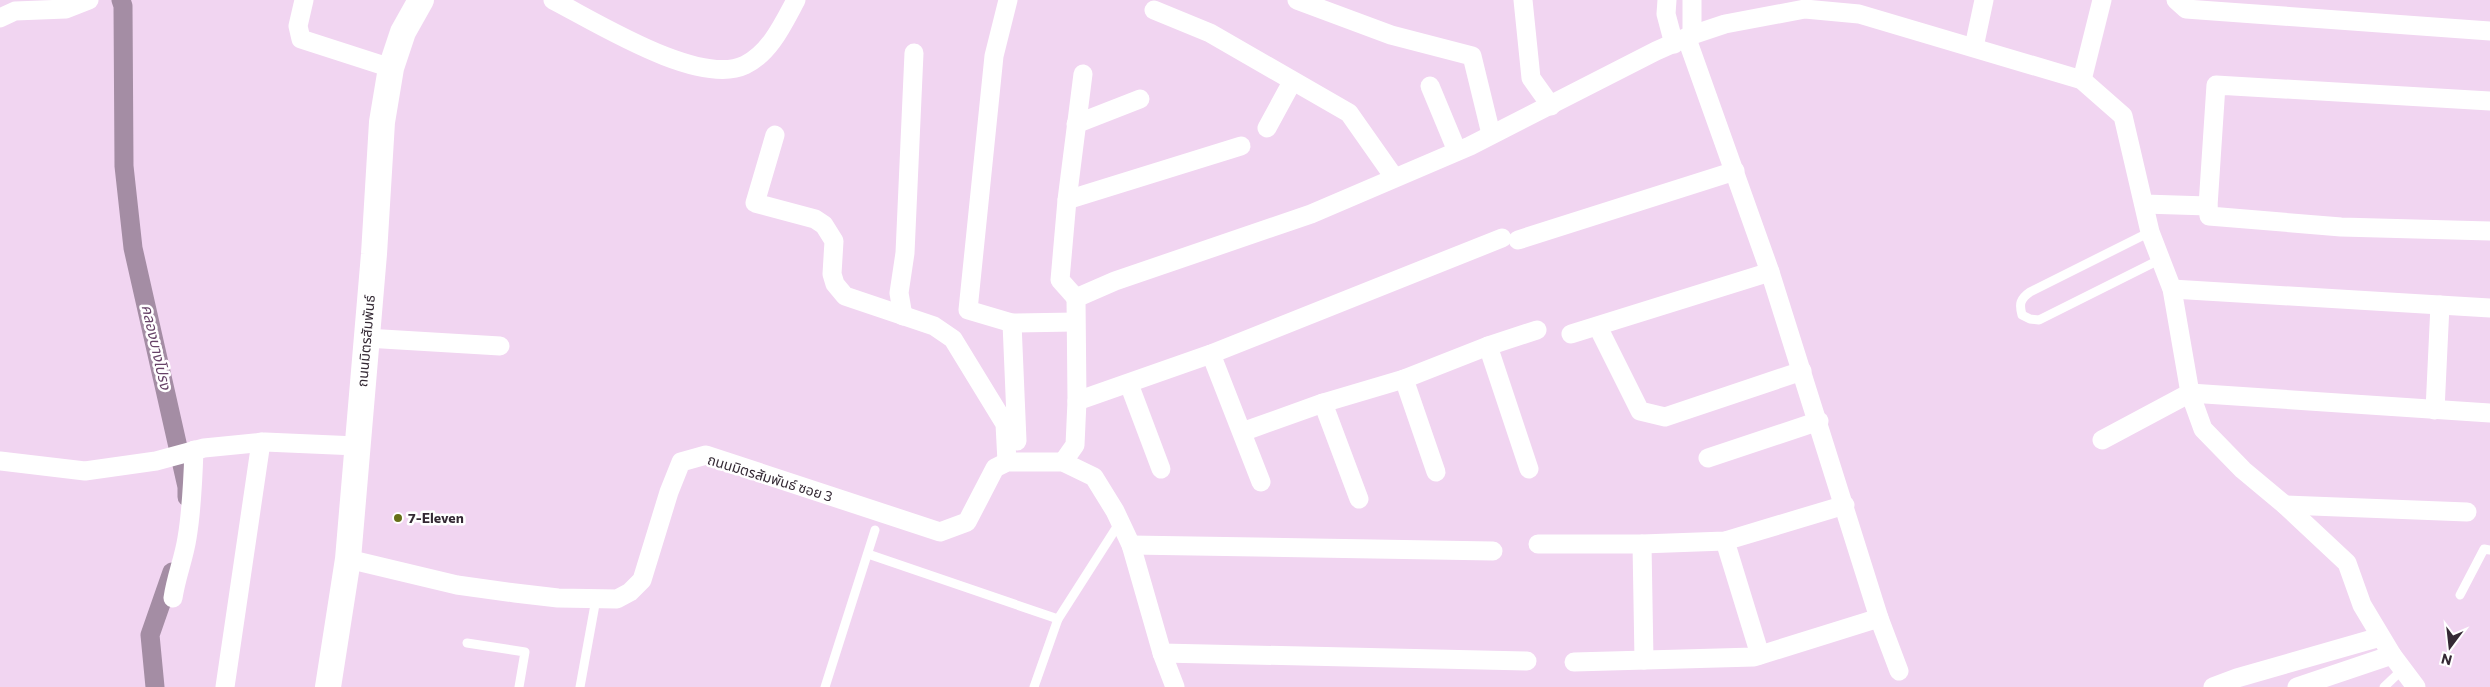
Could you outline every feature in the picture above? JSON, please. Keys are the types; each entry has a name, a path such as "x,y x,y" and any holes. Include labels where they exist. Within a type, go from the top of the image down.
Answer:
{"street":[{"path":"0,18 15,11 66,9 88,0"},
{"path":"304,0 298,30 299,37 303,41 390,68"},
{"name":"ถนนมิตรสัมพันธ์","path":"328,687 348,559 382,122 390,68 403,32 421,0"},
{"path":"553,0 681,64 722,70 744,66 762,54 777,34 796,0"},
{"path":"1008,0 994,56 968,310 1012,322 1075,322"},
{"path":"1297,0 1391,35 1472,56 1491,134"},
{"path":"1523,0 1532,78 1551,106"},
{"path":"1667,0 1666,14 1684,40 1735,171 1770,272 1819,421 1879,618 1899,671"},
{"path":"1684,40 1692,0"},
{"path":"1974,48 1984,0"},
{"path":"2082,80 2102,0"},
{"path":"2176,0 2186,9 2490,31"},
{"path":"1076,298 1116,281 1311,214 1394,177 1457,152 1551,106 1656,51 1725,24 1805,9 1860,14 2082,80 2122,116 2147,217 2172,289 2190,393 2203,429 2243,470 2285,505 2348,563 2362,606 2380,637 2416,687"},
{"path":"1154,10 1210,33 1349,114 1394,177"},
{"path":"903,316 899,293 905,253 912,145 914,53"},
{"path":"1063,462 1075,445 1077,401 1076,298 1060,280 1067,200 1083,74"},
{"path":"1267,128 1292,82"},
{"path":"2208,211 2216,85 2490,101"},
{"path":"1430,86 1457,152"},
{"path":"1076,124 1140,99"},
{"path":"774,135 755,203 815,219 824,225 834,241 832,274 839,291 853,300 934,326 953,339 1005,424 1012,462"},
{"path":"1067,200 1241,146"},
{"path":"1077,401 1211,354 1510,239 1735,171"},
{"path":"2147,217 2208,211 2341,227 2490,232"},
{"path":"1571,334 1770,272"},
{"path":"2172,289 2490,308"},
{"path":"2435,410 2440,305"},
{"path":"1012,322 1012,462"},
{"path":"1598,327 1640,411 1665,417 1802,371"},
{"path":"1242,432 1404,379 1488,346 1537,330"},
{"path":"366,338 500,346"},
{"path":"1488,346 1528,469"},
{"path":"1211,354 1261,482"},
{"path":"1404,379 1436,472"},
{"path":"1129,384 1161,469"},
{"path":"2102,440 2190,393 2490,413"},
{"path":"1323,404 1359,500"},
{"path":"1708,458 1819,421"},
{"path":"225,687 261,442"},
{"path":"0,461 85,471 156,461 191,451 261,442 357,446"},
{"path":"173,598 176,576 187,540 192,499 191,451"},
{"name":"ถนนมิตรสัมพันธ์ ซอย 3","path":"348,559 458,585 550,597 617,598 630,592 642,580 669,492 681,462 706,455 940,532 967,522 995,468 1012,462"},
{"path":"1012,462 1063,462 1094,477 1131,545 1162,653 1176,687"},
{"path":"1538,544 1642,544 1725,541 1845,505"},
{"path":"2285,505 2467,512"},
{"path":"1725,541 1760,655"},
{"path":"1642,544 1644,660"},
{"path":"1131,545 1492,551"},
{"path":"1574,662 1754,657 1879,618"},
{"path":"2213,687 2237,678 2380,637"},
{"path":"1162,653 1527,661"},
{"path":"2297,687 2397,662"}],"lane":[{"path":"2147,217 2022,298 2020,305 2022,315 2030,319 2039,320 2161,259"},
{"path":"1034,687 1058,618 1120,522"},
{"path":"825,687 875,530"},
{"path":"2460,594 2484,548 2490,550"},
{"path":"868,554 1058,618"},
{"path":"580,687 596,599"},
{"path":"467,643 525,652 519,687"},
{"path":"2384,687 2397,662"}],"waterway":[{"name":"คลองบางโปรง","path":"121,0 123,6 124,166 133,248 187,487 187,497"},
{"name":"คลองบางโปรง","path":"155,687 150,635 172,572"}],"place":[{"name":"7-Eleven","path":"398,518"}]}
